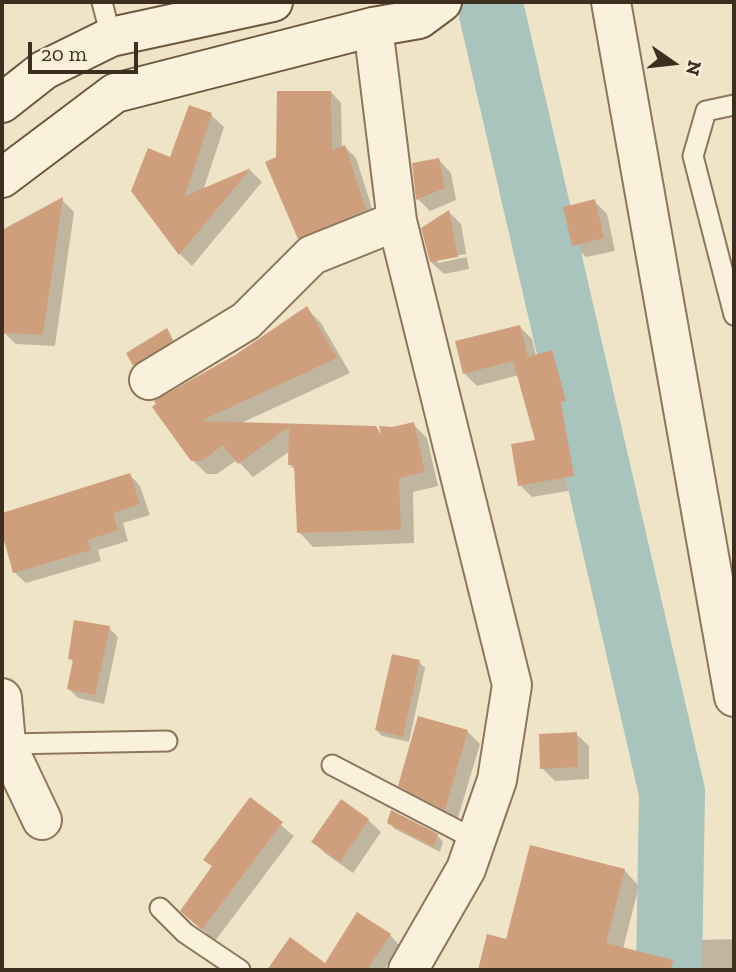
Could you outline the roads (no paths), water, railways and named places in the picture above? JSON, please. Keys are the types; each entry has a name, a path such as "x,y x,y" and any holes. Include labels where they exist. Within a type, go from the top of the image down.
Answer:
{"street":[{"path":"2,103 106,20 273,2"},
{"path":"2,178 116,93 373,27 419,19 442,2"},
{"path":"611,2 734,697"},
{"path":"373,27 397,221 512,685 498,780 466,869 408,970"},
{"path":"149,380 246,320 312,255 397,221"},
{"path":"2,698 6,744 42,820"}],"lane":[{"path":"734,105 706,111 693,156 734,315"},
{"path":"6,744 167,741"},
{"path":"332,765 476,840"},
{"path":"160,908 185,933 240,970"}],"waterway":[{"path":"489,2 491,9"},
{"path":"491,9 672,792 669,970"}]}
